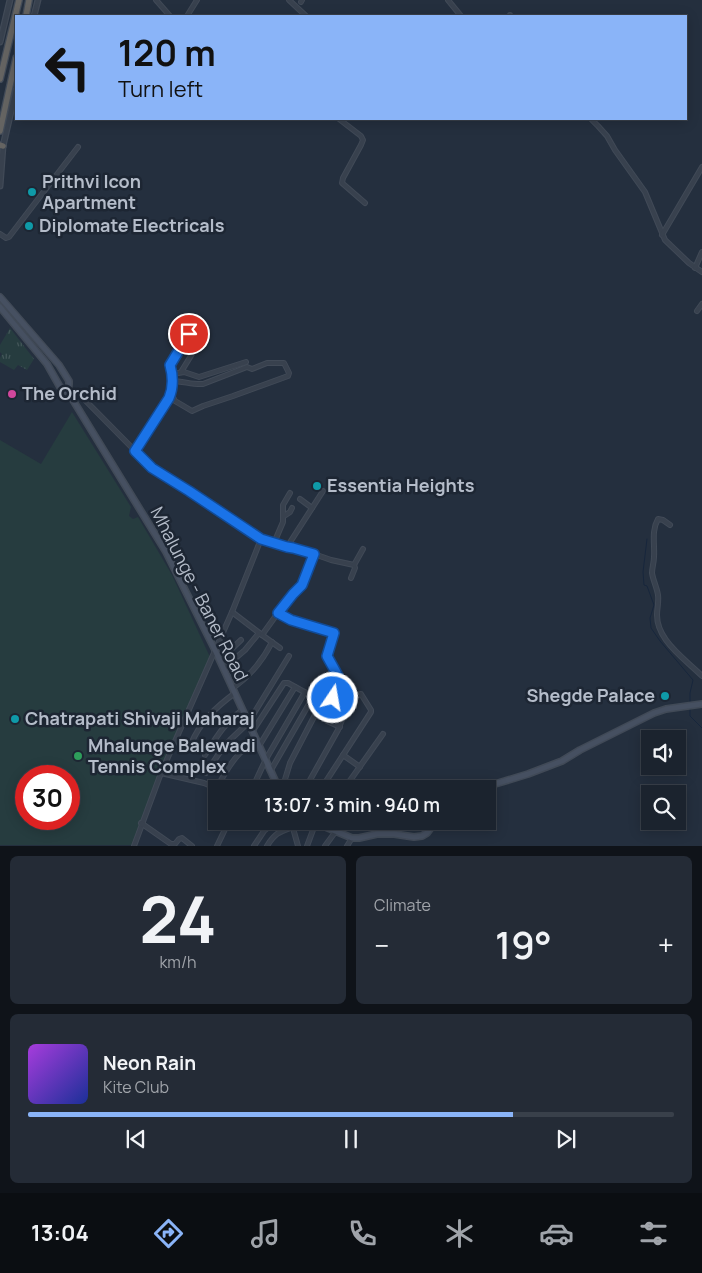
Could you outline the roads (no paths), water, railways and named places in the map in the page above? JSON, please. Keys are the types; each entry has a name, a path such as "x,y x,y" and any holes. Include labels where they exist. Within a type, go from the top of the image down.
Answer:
{"highway":[{"path":"15,15 19,0"},
{"path":"26,15 29,0"},
{"path":"0,79 15,17"},
{"path":"0,131 15,63"}],"main road":[{"name":"Mhalunge - Baner Road","path":"0,297 60,367 70,384 68,392"},
{"name":"Mhalunge - Baner Road","path":"0,307 47,364 60,387 68,392 166,552 216,650 252,732 276,780"},
{"path":"24,336 30,331"},
{"path":"496,784 562,761 646,716 666,709 702,704"},
{"path":"336,831 352,838 359,838 377,834 414,837 422,836 429,830"}],"street":[{"path":"0,42 10,0"},
{"path":"34,15 38,0"},
{"path":"156,0 169,15"},
{"path":"188,15 197,0"},
{"path":"289,0 305,15"},
{"path":"448,0 460,15"},
{"path":"0,186 1,146 15,94"},
{"path":"341,120 361,136 363,140 342,183 365,203"},
{"path":"591,120 607,136 645,192 665,240 695,268 702,272"},
{"path":"0,234 6,238 9,237 78,147"},
{"path":"662,235 702,167"},
{"path":"695,268 702,252"},
{"path":"697,311 702,304"},
{"path":"135,451 169,398 173,374 170,367 171,362 192,332 200,340 181,372"},
{"path":"173,374 181,372 199,377 246,362"},
{"path":"171,393 175,401 192,411 288,376 289,373 284,363 267,363 203,384 196,385 184,381 172,381"},
{"path":"68,392 80,395 152,468 261,539 354,565"},
{"path":"287,547 323,491"},
{"path":"274,543 283,522 282,505 290,493"},
{"path":"300,498 312,508"},
{"path":"284,516 292,508"},
{"path":"670,525 658,519 654,533 655,552 652,572 658,594 658,624 665,639 702,676"},
{"path":"134,846 161,773 216,650 261,539"},
{"path":"351,578 355,568 354,565 363,549"},
{"path":"224,668 245,650 302,585 314,554"},
{"path":"232,612 280,648"},
{"path":"278,613 291,620 334,633 327,656 338,676 333,698 327,708"},
{"path":"220,660 241,640"},
{"path":"191,744 201,725 256,668 266,655 272,642"},
{"path":"206,773 224,746 248,723 288,656"},
{"path":"252,732 282,684 286,682 317,699 318,706 283,780"},
{"path":"222,780 241,752 258,744 294,686"},
{"path":"256,780 305,692"},
{"path":"311,780 340,727 348,705 354,696 362,694 371,712 327,780"},
{"path":"271,770 313,697"},
{"path":"333,698 348,705"},
{"path":"318,706 327,708 331,712 327,721 340,727"},
{"path":"205,755 223,727 242,710"},
{"path":"351,780 383,734"},
{"path":"343,756 360,767"},
{"path":"161,773 208,785"},
{"path":"141,823 171,844 175,844 182,838 192,846"},
{"path":"217,846 225,830"},
{"path":"254,846 265,830"},
{"path":"267,846 273,836 287,830"},
{"path":"294,830 298,846"},
{"path":"307,846 312,830"},
{"path":"325,846 336,831"},
{"path":"346,846 352,838"}],"waterway":[{"path":"647,539 643,572 644,585 647,586 654,605 650,618 651,628 693,680 690,704"},
{"path":"690,708 690,716 702,728"}],"place":[{"name":"Prithvi Icon Apartment","path":"32,192"},
{"name":"Diplomate Electricals","path":"29,226"},
{"name":"The Orchid","path":"12,394"},
{"name":"Essentia Heights","path":"317,486"},
{"name":"Shegde Palace","path":"665,696"},
{"name":"Chatrapati Shivaji Maharaj","path":"15,719"},
{"name":"Mhalunge Balewadi Tennis Complex","path":"78,756"}]}
